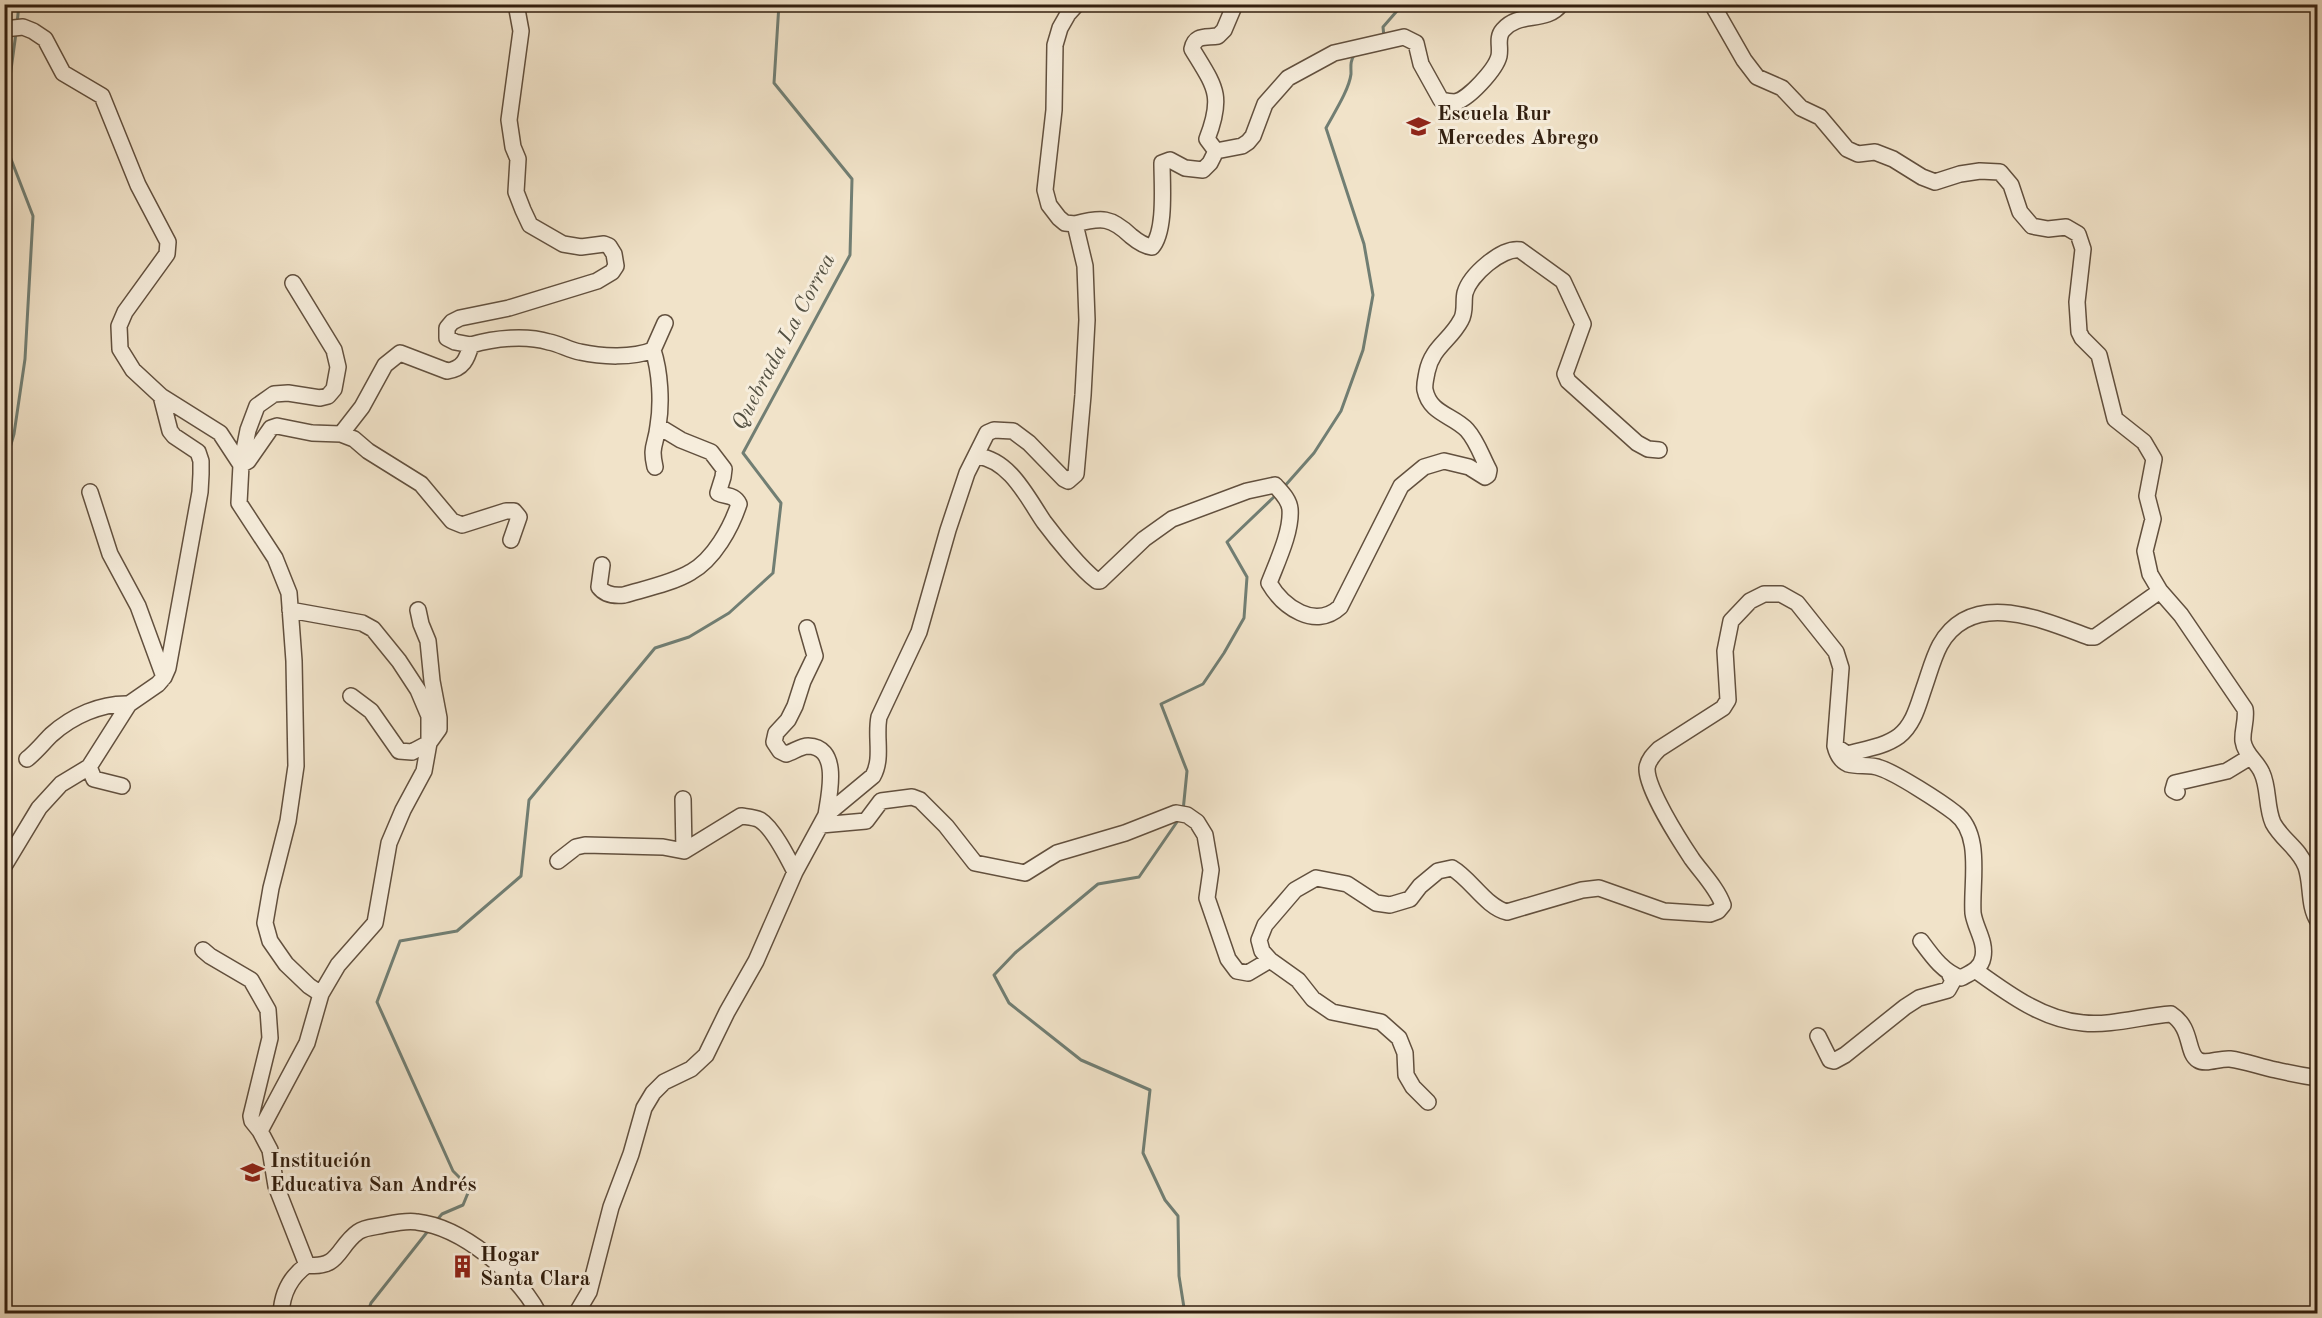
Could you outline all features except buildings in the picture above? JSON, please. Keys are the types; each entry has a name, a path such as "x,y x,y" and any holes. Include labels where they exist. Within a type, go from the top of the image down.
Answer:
{"street":[{"path":"516,4 521,31 509,120 513,147 518,159 516,192 530,225 563,244 581,247 603,244 609,246 614,254 616,266 612,272 597,281 509,308 460,318 447,328 447,338 471,345 504,339 530,339 550,342 582,352 606,355 639,354 653,350"},
{"path":"1077,4 1064,21 1054,45 1054,110 1045,190 1049,205 1059,218 1065,223 1075,224 1094,219 1105,219 1119,224 1140,243 1152,247 1158,237 1162,206 1162,163 1170,160 1185,168 1203,170 1210,163 1216,151"},
{"path":"1216,151 1207,139 1217,107 1214,87 1192,49 1196,40 1201,37 1218,36 1224,30 1235,4"},
{"path":"1216,151 1242,146 1248,142 1253,136 1264,104 1288,78 1334,53 1404,37 1416,43 1421,64 1441,100 1457,102 1472,92 1497,61 1498,37 1504,28 1517,19 1548,15 1561,4"},
{"path":"1712,4 1744,60 1757,77 1782,88 1801,108 1820,117 1847,149 1858,154 1875,152 1935,182 1960,174 1980,171 2000,172 2011,185 2020,212 2032,226 2048,229 2066,227 2078,234 2083,249 2077,302 2079,332 2099,355 2115,419 2144,442 2154,459 2147,496 2153,519 2145,551 2150,574 2245,709 2247,717 2243,740 2250,757 2262,773 2270,816 2277,830 2305,864 2309,877 2313,913 2318,921"},
{"path":"14,27 45,39 63,73 102,96 138,185 168,242 167,254 125,312 119,326 120,349 133,370 160,396 220,433 241,465"},
{"path":"576,1314 589,1292 611,1207 631,1154 644,1108 653,1093 664,1082 691,1069 706,1055 756,961 795,872 824,820 873,776 878,768 879,717 919,632 944,540 967,473 987,433 994,430 1013,431 1029,443 1064,479 1068,481 1076,474 1087,320 1085,266 1075,224"},
{"path":"977,456 988,458 1002,467 1027,496 1045,523 1097,581 1100,581 1144,539 1172,519 1247,491 1275,486 1285,496 1290,508 1287,534 1269,583 1277,597 1299,613 1323,617 1332,615 1340,607 1401,486 1424,468 1444,461 1469,467 1485,477 1488,475 1489,470 1472,436 1465,428 1436,411 1424,388 1430,359 1463,317 1465,293 1473,276 1505,251 1513,249 1520,250 1563,281 1583,324 1565,374 1568,381 1637,443 1648,449 1659,450"},
{"path":"293,283 334,350 338,367 334,389 328,396 320,398 288,393 274,394 257,406 248,430 241,465 239,503 275,558 289,593 294,661 296,766 288,821 271,888 265,923 270,940 286,964 321,994"},
{"path":"655,467 652,447 658,426 659,372 653,350 665,323"},
{"path":"341,434 355,417 385,364 392,357 400,353 406,354 447,371 454,370 467,360 471,345"},
{"path":"27,759 57,730 96,708 112,704 129,704 144,696 164,677 168,668 200,492 201,461 195,448 174,436 170,431 160,396"},
{"path":"241,465 248,461 271,428 278,426 312,433 341,434 354,439 368,451 421,484 457,524 462,525 506,511 514,511 519,517 512,540"},
{"path":"602,565 598,587 606,594 615,596 680,577 698,567 710,555 729,529 736,513 739,504 737,500 718,493 724,469 716,458 702,447 681,440 658,426"},
{"path":"90,492 110,554 138,606 164,677"},
{"path":"1835,746 1847,754 1888,743 1901,734 1911,723 1940,645 1955,626 1977,614 2013,612 2095,637 2160,591"},
{"path":"1428,1102 1413,1088 1406,1075 1405,1053 1399,1038 1381,1022 1332,1012 1313,999 1298,980 1270,960 1262,951 1259,940 1265,925 1295,890 1316,878 1347,884 1376,903 1390,906 1410,899 1420,886 1438,871 1452,868 1464,875 1499,911 1507,912 1582,890 1599,888 1664,911 1710,914 1718,911 1723,904 1720,896 1690,856 1650,788 1647,767 1659,749 1723,708 1728,700 1725,651 1731,621 1750,601 1764,594 1781,594 1797,603 1836,652 1841,668 1835,746 1836,753 1841,759 1849,764 1883,769 1961,819 1966,826 1972,849 1974,916 1983,946 1982,962 1975,970 1960,978 1950,975"},
{"path":"260,1131 307,1043 321,994 338,965 375,923 389,843 402,810 424,771 429,743 429,716 418,690 399,661 373,629 362,623 290,610"},
{"path":"351,696 372,711 399,751 412,752 429,743 439,729 439,718 428,641 418,610"},
{"path":"807,628 815,656 802,681 795,706 788,720 776,733 774,742 780,751 786,754 805,746 815,747 824,753 832,771 824,820"},
{"path":"4,866 39,808 61,784 89,766 129,704"},
{"path":"2177,792 2173,789 2175,783 2227,771 2250,757"},
{"path":"89,766 94,779 122,786"},
{"path":"824,820 859,823 866,820 881,801 912,797 929,807 975,863 1025,873 1057,854 1125,833 1176,813 1187,815 1197,822 1205,835 1209,848 1211,870 1207,898 1228,959 1237,971 1248,973 1270,960"},
{"path":"683,799 684,851"},
{"path":"558,861 576,847 585,845 663,847 684,851 741,816 759,820 767,826 795,872"},
{"path":"1818,1036 1830,1060 1834,1061 1919,998 1948,990 1953,981 1950,975 1921,941"},
{"path":"203,950 251,980 268,1010 270,1038 251,1116 270,1150 276,1186 307,1265"},
{"path":"1975,970 2013,997 2052,1016 2083,1023 2171,1014 2180,1020 2185,1028 2191,1052 2196,1060 2206,1063 2220,1058 2237,1060 2318,1078"},
{"path":"281,1314 282,1301 289,1282 307,1265 316,1266 331,1262 359,1232 389,1224 416,1221 443,1228 477,1248 520,1285 539,1314"}],"waterway":[{"path":"17,24 19,4"},
{"name":"Quebrada La Correa","path":"436,1221 442,1214 463,1205 470,1188 453,1171 377,1002 400,941 457,931 521,876 529,800 655,648 689,637 729,613 773,573 781,503 743,453 850,255 852,179 774,83 779,4"},
{"path":"1384,37 1383,27 1403,4"},
{"path":"4,121 16,33"},
{"path":"1283,488 1314,453 1341,411 1363,350 1373,295 1364,244 1326,128 1347,87 1354,55"},
{"path":"4,141 33,216 25,359 14,434 4,468"},
{"path":"1183,811 1187,771 1161,704 1203,684 1244,618 1247,577 1227,542 1276,495"},
{"path":"1179,819 1139,877 1098,884 1015,953 994,975 1009,1003 1081,1060 1150,1090 1143,1153 1165,1200 1178,1216 1179,1276 1185,1314"},
{"name":"Quebrada La Correa","path":"367,1314 371,1303 428,1231"}],"place":[{"name":"Escuela Rur Mercedes Abrego","path":"1419,126"},
{"name":"Institución Educativa San Andrés","path":"252,1173"},
{"name":"Hogar Santa Clara","path":"462,1267"}]}
